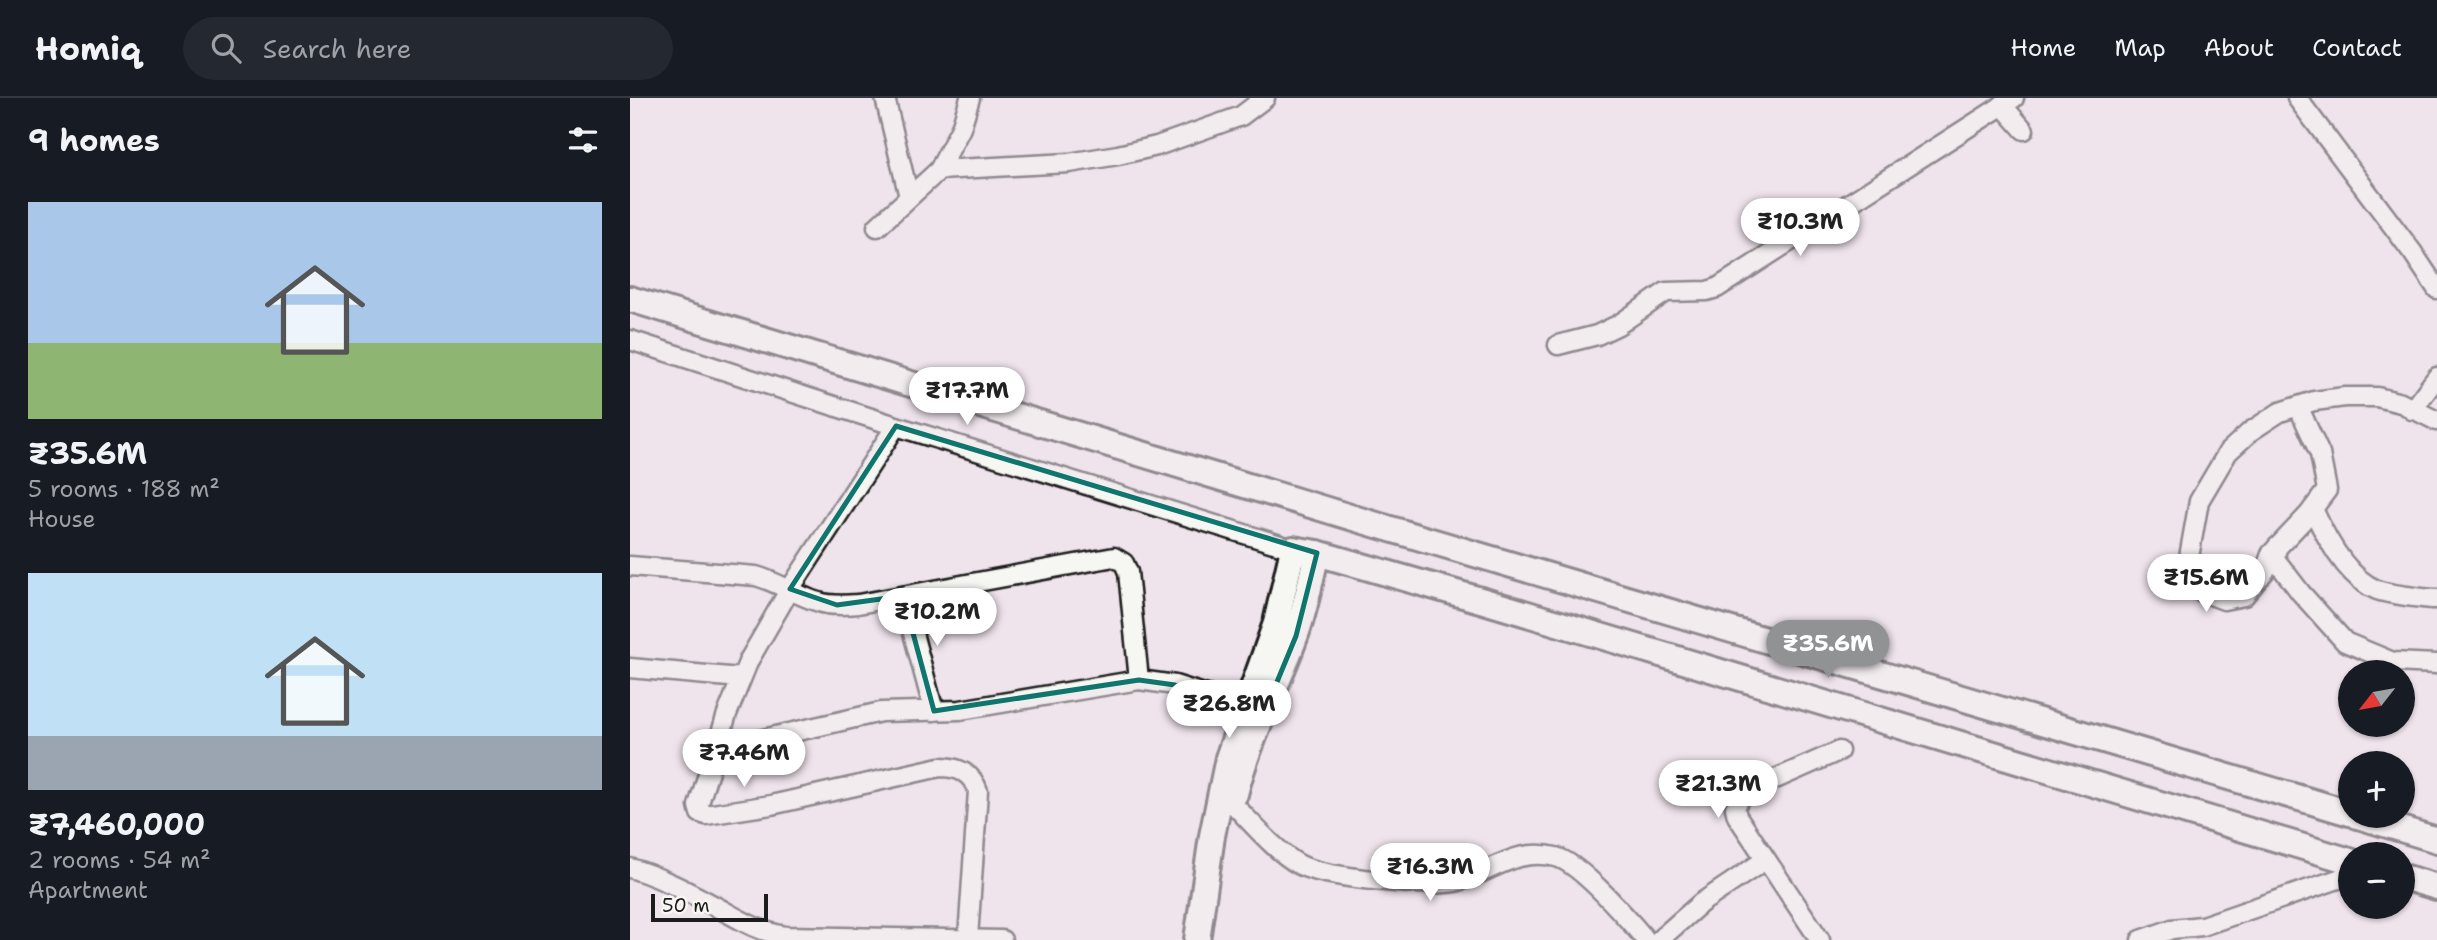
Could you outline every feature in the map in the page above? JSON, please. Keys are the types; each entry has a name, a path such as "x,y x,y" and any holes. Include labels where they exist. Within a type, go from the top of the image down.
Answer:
{"street":[{"path":"885,98 909,197"},
{"path":"877,227 939,170 961,128 970,98"},
{"path":"939,170 1069,163 1118,155 1157,146 1241,116 1265,98"},
{"path":"2297,98 2437,289"},
{"path":"1558,345 1607,331 1666,292 1707,291 1717,288 2008,102 2024,130"},
{"path":"630,299 1360,520 2338,809"},
{"path":"630,340 896,426 1305,551 1510,608 2338,857"},
{"path":"2412,410 2437,377"},
{"path":"2298,406 2320,454 2327,490 2313,509 2270,554 2265,571 2244,596 2224,600 2184,585 2199,501 2228,452 2280,412 2298,406 2314,401 2377,397 2401,403 2437,421"},
{"path":"896,426 790,589 740,678 698,803 703,814 771,805 940,767 953,767 967,773 975,782 978,791 968,939"},
{"path":"2313,509 2322,530 2349,569 2376,590 2437,599"},
{"path":"2277,547 2275,559 2345,642 2393,662 2437,664"},
{"path":"1213,940 1221,856 1254,713 1285,631 1305,551"},
{"path":"630,566 756,576 821,603 837,605 858,604 1114,557 1124,563 1128,572 1139,680"},
{"path":"903,596 934,711"},
{"path":"630,668 740,678"},
{"path":"715,750 880,712 960,710 1139,680 1175,685 1254,713"},
{"path":"1197,940 1212,836 1228,758 1254,713"},
{"path":"1820,940 1765,860 1737,816 1735,808 1748,791 1839,751"},
{"path":"1233,804 1298,864 1316,872 1333,875 1436,883 1458,881 1516,856 1558,857 1573,866 1603,894 1646,940"},
{"path":"2398,828 2437,840"},
{"path":"1659,940 1701,903 1765,860"},
{"path":"630,868 712,904 766,933 786,936 1002,940"},
{"path":"2141,940 2172,929 2206,933 2338,880"},
{"path":"2415,881 2437,887"}],"highlighted area":[{"path":"896,426 1317,553 1296,636 1262,718 1175,685 1139,680 934,711 903,596 837,605 790,589"}]}
